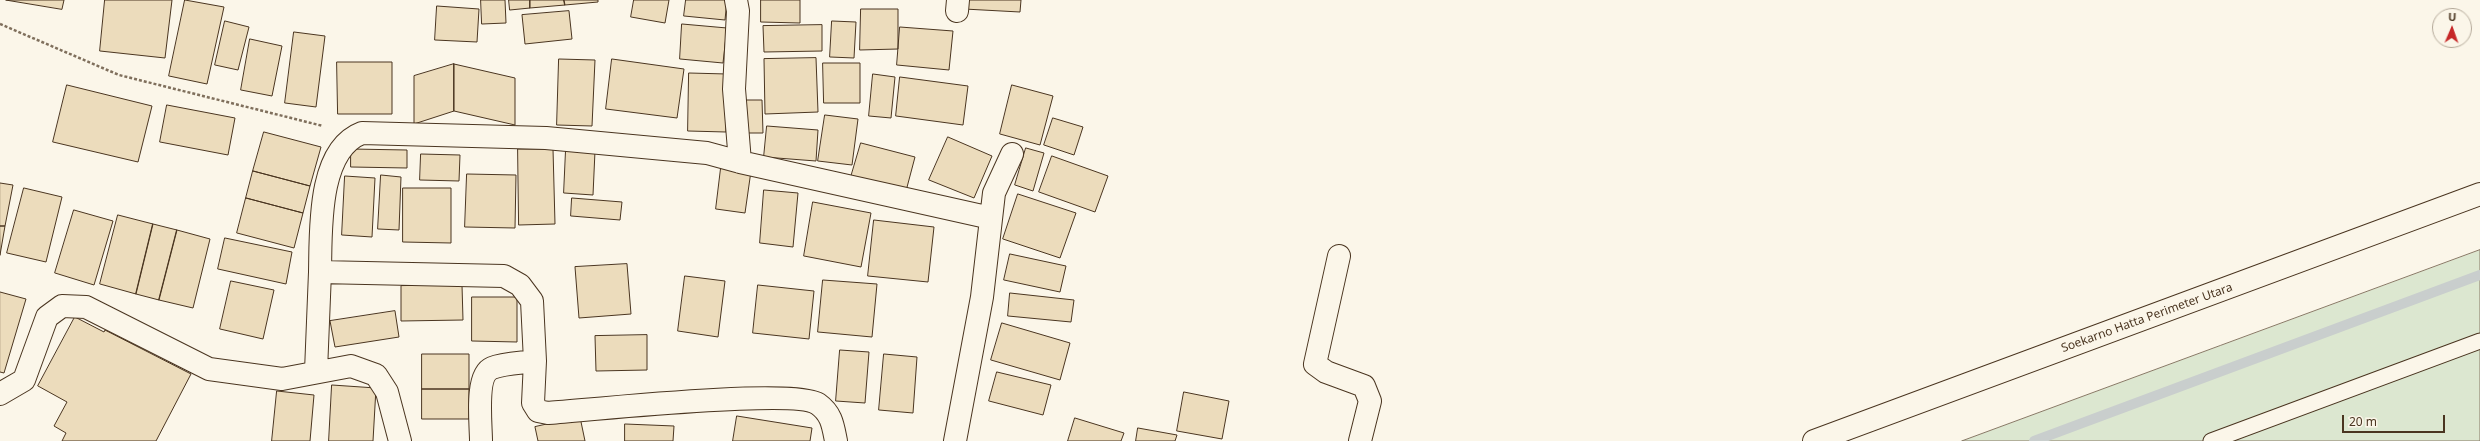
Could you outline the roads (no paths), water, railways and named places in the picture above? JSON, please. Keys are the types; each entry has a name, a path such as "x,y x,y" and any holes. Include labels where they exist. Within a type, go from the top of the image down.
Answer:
{"street":[{"path":"736,0 738,12 734,89 740,162"},
{"path":"316,371 323,205 334,156 358,135 546,138 707,153 740,162 991,218"},
{"path":"955,441 982,297 994,193 1012,154"},
{"name":"Soekarno Hatta Perimeter Utara","path":"1814,441 2480,194"},
{"path":"1339,256 1315,364 1326,372 1364,386 1370,401 1360,441"},
{"path":"320,272 504,276 520,285 532,301 535,361 533,403 538,411 548,413 731,399 799,399 817,403 830,415 836,441"},
{"path":"0,394 24,380 46,317 62,306 86,307 209,369 282,379 316,371 351,366 376,375 387,392 400,441"},
{"path":"481,441 481,385 484,375 492,368 535,361"}],"lane":[{"path":"2211,441 2480,341"}],"waterway":[{"path":"2034,441 2480,275"}]}
